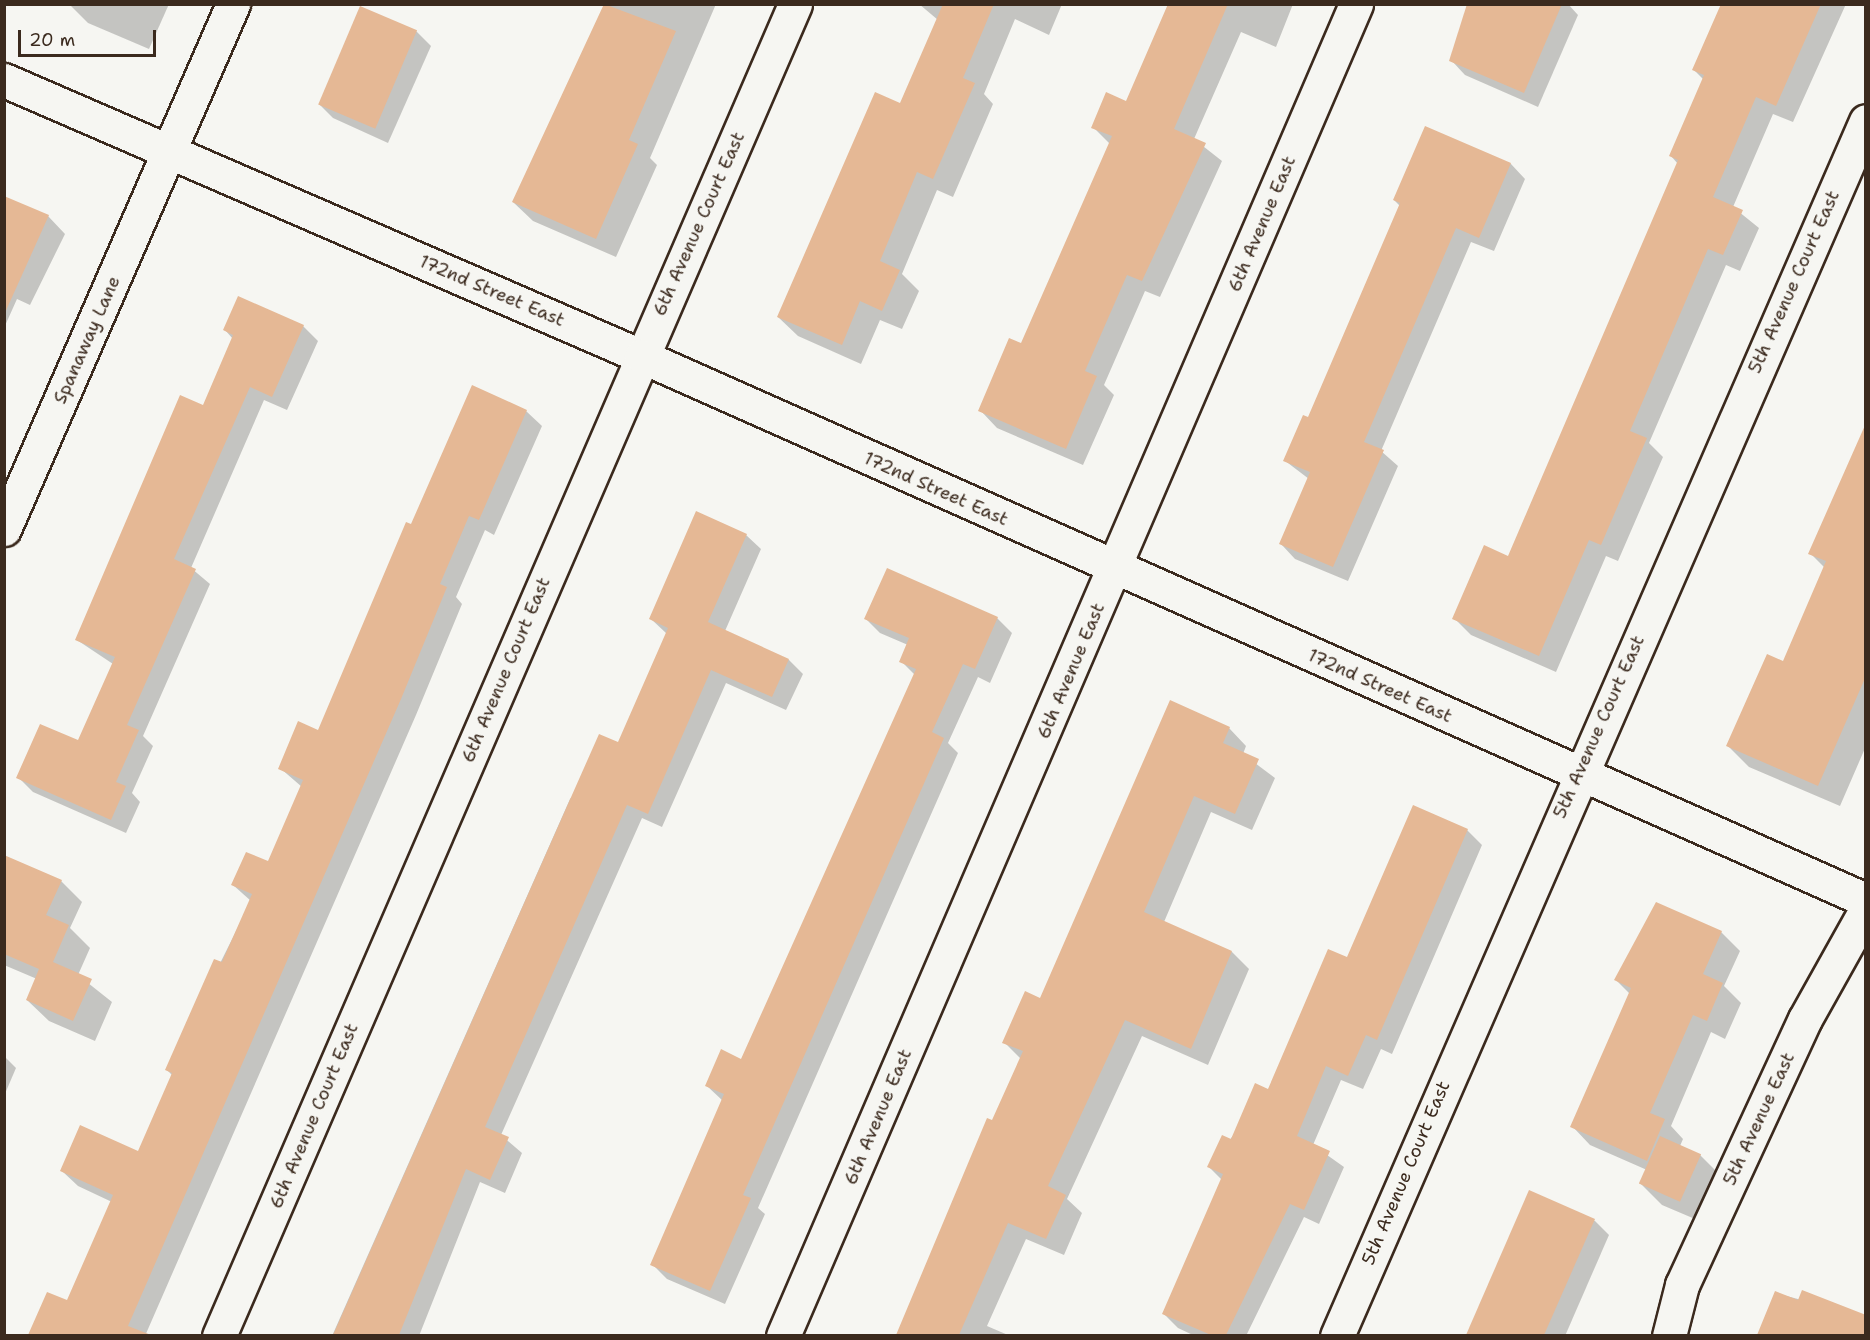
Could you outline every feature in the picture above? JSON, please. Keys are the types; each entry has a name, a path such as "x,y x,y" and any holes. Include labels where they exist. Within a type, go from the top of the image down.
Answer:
{"street":[{"name":"Spanaway Lane","path":"4,529 233,4"},
{"name":"6th Avenue Court East","path":"219,1335 795,4"},
{"name":"6th Avenue East","path":"783,1335 1356,4"},
{"name":"172nd Street East","path":"4,80 642,356 1114,570 1579,772 1866,900"},
{"name":"5th Avenue Court East","path":"1336,1335 1579,772 1866,121"},
{"name":"5th Avenue East","path":"1668,1335 1682,1286 1800,1029 1866,910"}],"building":[{"path":"604,4 676,31 629,140 638,144 596,239 512,202"},
{"path":"943,4 994,4 963,78 975,83 933,179 917,172 880,261 900,270 882,311 860,301 842,345 777,317 875,92 900,103"},
{"path":"1168,4 1228,4 1174,129 1206,143 1142,281 1127,275 1085,371 1097,376 1066,449 978,411 1009,338 1021,343 1112,136 1091,128 1106,92 1126,101"},
{"path":"1467,4 1562,4 1524,93 1449,61"},
{"path":"1721,4 1821,4 1776,106 1756,97 1713,197 1743,210 1723,255 1708,249 1630,431 1647,438 1601,545 1589,540 1539,656 1452,619 1484,545 1508,556 1678,160 1669,156 1704,75 1692,70"},
{"path":"360,6 417,30 375,129 318,104"},
{"path":"1425,126 1511,163 1479,238 1456,228 1364,442 1384,450 1333,567 1279,544 1310,472 1283,461 1303,415 1308,417 1400,203 1393,200"},
{"path":"4,196 49,215 4,315"},
{"path":"238,296 304,325 272,397 250,387 174,559 196,569 127,725 139,730 116,782 126,786 111,820 16,778 40,724 78,740 115,657 75,640 180,395 203,405 233,335 223,330"},
{"path":"472,385 527,410 479,520 469,516 440,584 447,587 401,699 128,1326 151,1335 28,1335 47,1292 67,1300 113,1195 60,1171 80,1125 138,1151 172,1073 165,1070 214,959 222,962 252,894 231,885 246,852 268,861 303,780 278,769 298,721 318,730 406,522 411,524"},
{"path":"1866,423 1866,676 1818,786 1726,746 1767,654 1783,661 1826,561 1808,554"},
{"path":"696,511 747,534 708,622 789,659 772,697 711,670 648,814 627,805 485,1127 509,1137 490,1180 466,1169 399,1335 333,1335 599,734 618,742 668,628 649,619"},
{"path":"887,568 998,617 975,669 963,664 932,732 944,738 743,1195 751,1198 710,1291 650,1265 724,1094 705,1086 721,1049 741,1059 916,669 899,662 909,638 864,619"},
{"path":"1170,700 1230,727 1223,743 1259,759 1235,814 1194,796 1144,912 1232,951 1191,1049 1125,1020 1048,1186 1066,1195 1046,1239 1008,1223 959,1335 896,1335 987,1118 992,1120 1023,1051 1002,1043 1025,991 1040,998"},
{"path":"1413,805 1468,829 1377,1040 1366,1035 1348,1076 1326,1066 1297,1136 1330,1151 1304,1210 1290,1204 1226,1335 1211,1335 1162,1314 1223,1174 1207,1167 1222,1135 1231,1139 1255,1083 1268,1089 1328,949 1347,957"},
{"path":"4,855 62,880 46,915 69,925 53,962 92,979 73,1021 26,1000 39,969 4,954"},
{"path":"1656,902 1722,931 1703,974 1723,983 1707,1021 1693,1015 1650,1113 1665,1119 1647,1161 1570,1127 1631,988 1614,980"},
{"path":"1660,1136 1701,1154 1680,1202 1639,1184"},
{"path":"1529,1190 1595,1219 1544,1335 1466,1335"},
{"path":"1802,1290 1866,1315 1866,1335 1757,1335 1775,1291 1798,1300"}]}
